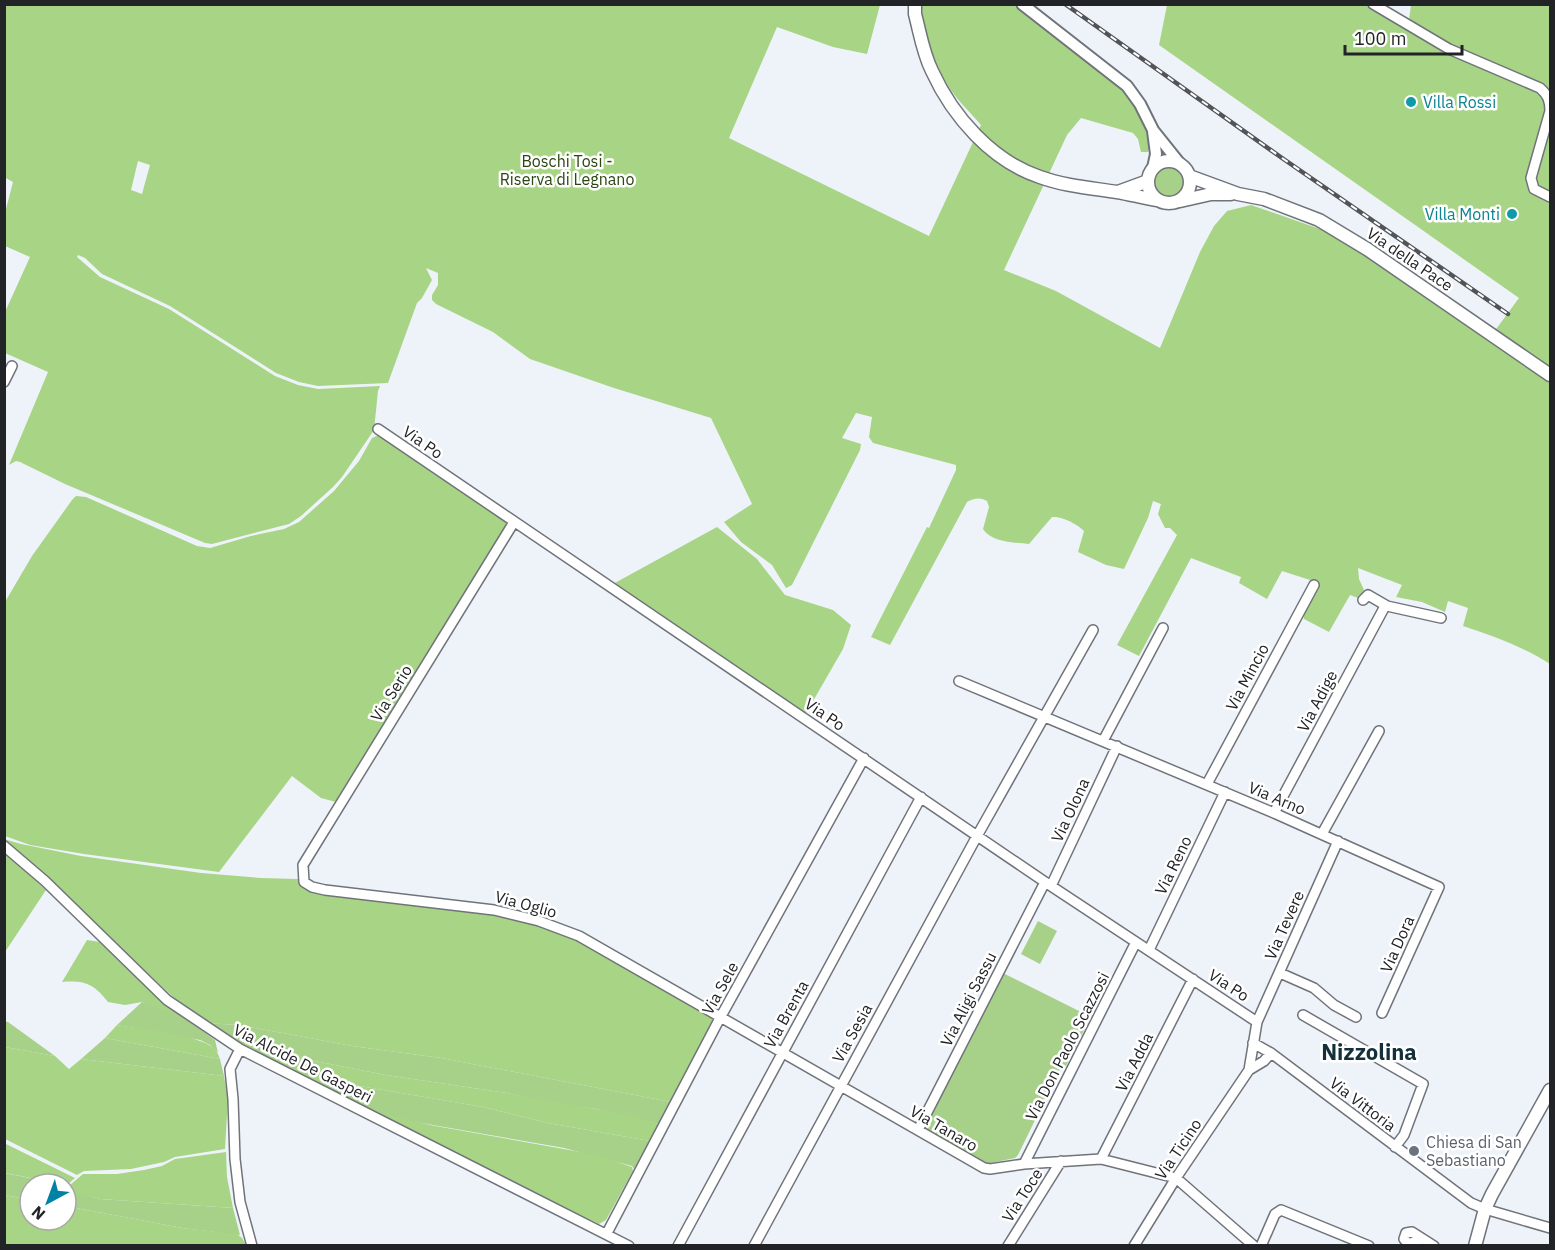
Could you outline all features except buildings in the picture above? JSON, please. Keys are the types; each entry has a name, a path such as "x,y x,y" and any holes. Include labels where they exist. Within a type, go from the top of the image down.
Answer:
{"main road":[{"path":"915,4 915,14 931,70 942,92 974,134 1017,167 1038,177 1061,184 1118,192 1168,204 1179,202 1188,194 1189,176 1181,165 1170,161 1153,168 1148,181 1150,192 1157,200"},
{"name":"Via della Pace","path":"1189,176 1238,194 1264,199 1309,216 1337,230 1551,375"},
{"path":"1118,192 1148,181"},
{"name":"Via della Pace","path":"1179,202 1211,194 1238,194"},
{"path":"1476,1245 1485,1209 1551,1090"}],"street":[{"path":"1022,4 1127,86 1140,105 1152,130 1181,165"},
{"path":"1373,4 1449,49 1540,88 1545,93 1549,100 1550,111 1531,178 1534,189 1551,197"},
{"path":"1152,130 1156,154 1153,168"},
{"path":"4,382 12,366"},
{"name":"Via Po","path":"378,429 1048,884 1257,1022"},
{"name":"Via Serio","path":"304,882 303,866 514,522"},
{"name":"Via Mincio","path":"1207,784 1314,585"},
{"path":"1363,600 1368,595 1387,606 1441,618"},
{"name":"Via Adige","path":"1274,813 1387,606"},
{"path":"1103,741 1163,628"},
{"name":"Via Sesia","path":"754,1245 977,836 1093,630"},
{"name":"Via Arno","path":"959,681 1207,784 1439,887"},
{"path":"1322,834 1379,731"},
{"name":"Via Olona","path":"1048,884 1117,747"},
{"name":"Via Sele","path":"607,1233 720,1018 864,758"},
{"name":"Via Reno","path":"1149,950 1225,792"},
{"name":"Via Brenta","path":"678,1245 921,797"},
{"name":"Via Tevere","path":"1249,1070 1257,1022 1338,841"},
{"name":"Via Alcide De Gasperi","path":"4,846 45,881 167,1000 240,1049 629,1245"},
{"name":"Via Oglio","path":"304,882 312,887 325,890 484,908 539,921 579,936 720,1018"},
{"name":"Via Aligi Sassu","path":"918,1130 1048,884"},
{"name":"Via Dora","path":"1382,1013 1439,887"},
{"name":"Via Don Paolo Scazzosi","path":"1024,1164 1136,942"},
{"path":"1280,973 1314,988 1334,1005 1356,1017"},
{"name":"Via Adda","path":"1101,1159 1193,979"},
{"path":"1302,1015 1423,1084 1404,1135 1395,1146"},
{"name":"Via Tanaro","path":"720,1018 986,1169 1101,1159 1176,1178"},
{"name":"Via Vittoria","path":"1253,1042 1271,1053 1471,1203 1551,1228"},
{"path":"240,1049 230,1069 234,1099 235,1159 240,1202 252,1245"},
{"path":"1251,1053 1256,1061 1264,1061"},
{"path":"1249,1070 1264,1061 1271,1053"},
{"name":"Via Ticino","path":"1134,1245 1249,1070"},
{"name":"Via Toce","path":"1008,1245 1061,1161"},
{"path":"1176,1178 1254,1245"},
{"path":"1261,1245 1275,1214 1281,1210 1370,1245"},
{"path":"1422,1239 1434,1245"}],"green space":[{"name":"Boschi Tosi - Riserva di Legnano","path":"5,5 880,5 867,54 833,47 777,27 729,138 929,236 981,125 954,94 940,72 927,36 922,5 1013,5 1125,91 1144,122 1151,143 1148,152 1141,152 1138,139 1133,133 1081,118 1067,135 1004,270 1056,291 1160,348 1200,252 1214,226 1227,211 1251,205 1320,229 1352,247 1488,340 1519,298 1159,45 1167,5 1382,5 1409,20 1411,5 1550,5 1550,664 1508,642 1463,626 1468,608 1448,601 1445,612 1422,602 1396,597 1402,585 1358,568 1359,579 1364,590 1358,598 1350,595 1329,632 1304,619 1303,613 1315,589 1308,585 1310,580 1282,571 1267,599 1239,583 1241,577 1191,558 1139,656 1117,645 1177,535 1170,528 1165,528 1158,514 1161,504 1153,501 1148,518 1124,569 1106,565 1078,552 1084,531 1069,521 1052,517 1029,544 1004,541 992,537 983,529 989,507 987,501 977,498 967,502 890,645 871,637 927,527 929,528 956,470 956,465 873,443 869,437 872,417 856,413 842,438 861,444 860,450 792,585 786,588 772,565 741,542 724,522 752,504 711,418 530,359 493,332 436,304 432,300 432,295 438,285 438,273 426,268 432,280 417,303 388,383 318,386 276,373 170,306 102,274 85,258 78,255 77,257 100,277 169,309 275,376 298,385 318,389 380,386 374,430 342,477 301,516 289,524 212,544 205,543 65,484 20,462 16,461 9,465 48,372 5,353 5,312 30,257 5,246 5,213 13,182 4,177","holes":["138,161 150,165 142,194 131,190"]},
{"path":"1169,164 1181,170 1187,182 1181,194 1169,200 1157,194 1151,182 1157,170"},
{"path":"381,434 509,522 346,790 336,802 321,798 292,776 219,872 30,845 5,836 5,602 32,556 72,500 76,496 86,497 197,546 210,548 284,529 299,522 334,491 359,461 372,438"},
{"path":"717,527 757,559 785,595 833,610 851,625 843,649 805,715 613,584"},
{"path":"4,839 81,856 201,873 298,879 346,891 449,910 506,915 569,933 714,1017 714,1021 671,1102 441,1058 352,1046 239,1025 203,1023"},
{"path":"5,852 46,890 5,952"},
{"path":"1038,921 1057,931 1040,964 1021,954"},
{"path":"87,940 100,942 175,1011 169,1012 142,1002 125,1005 108,1002 88,984 62,982"},
{"path":"1003,973 1085,1014 1079,1027 1084,1030 1065,1068 1061,1067 1018,1155 1015,1158 986,1164 926,1129 925,1125"},
{"path":"142,1002 175,1011 215,1040 218,1053 210,1045 200,1040 117,1025"},
{"path":"4,1021 8,1022 55,1056 5,1047"},
{"path":"203,1023 239,1025 352,1046 441,1058 671,1102 659,1124 596,1109 249,1050"},
{"path":"117,1025 201,1041 213,1048 220,1059 105,1038"},
{"path":"105,1038 220,1059 224,1076 81,1059"},
{"path":"5,1047 55,1056 69,1069 81,1059 224,1076 228,1098 225,1149 175,1157 164,1162 131,1169 84,1171 78,1174 78,1172 71,1172 5,1139"},
{"path":"249,1050 386,1075 507,1093 634,1116 659,1124 650,1141 548,1123 483,1107 348,1084 316,1084"},
{"path":"316,1084 348,1084 483,1107 548,1123 650,1141 634,1169 632,1166 564,1148 404,1120 373,1111"},
{"path":"373,1111 430,1125 597,1155 632,1167 633,1171 606,1220 599,1224"},
{"path":"4,1143 63,1172 18,1172 18,1176 5,1173"},
{"path":"226,1152 227,1177 233,1208 100,1199 78,1194 78,1178 83,1174 117,1174 144,1170 162,1166 175,1159"},
{"path":"4,1173 18,1176 18,1198 5,1195"},
{"path":"78,1193 100,1199 233,1208 240,1235 182,1228 78,1208"},
{"path":"5,1195 18,1198 18,1232 78,1232 78,1208 182,1228 237,1234 246,1245 5,1245"}],"railway":[{"path":"1065,4 1508,314"}],"place":[{"name":"Villa Rossi","path":"1411,102"},
{"name":"Villa Monti","path":"1512,214"},
{"name":"Chiesa di San Sebastiano","path":"1414,1151"}],"district":[{"name":"Nizzolina","path":"1369,1052"}]}
